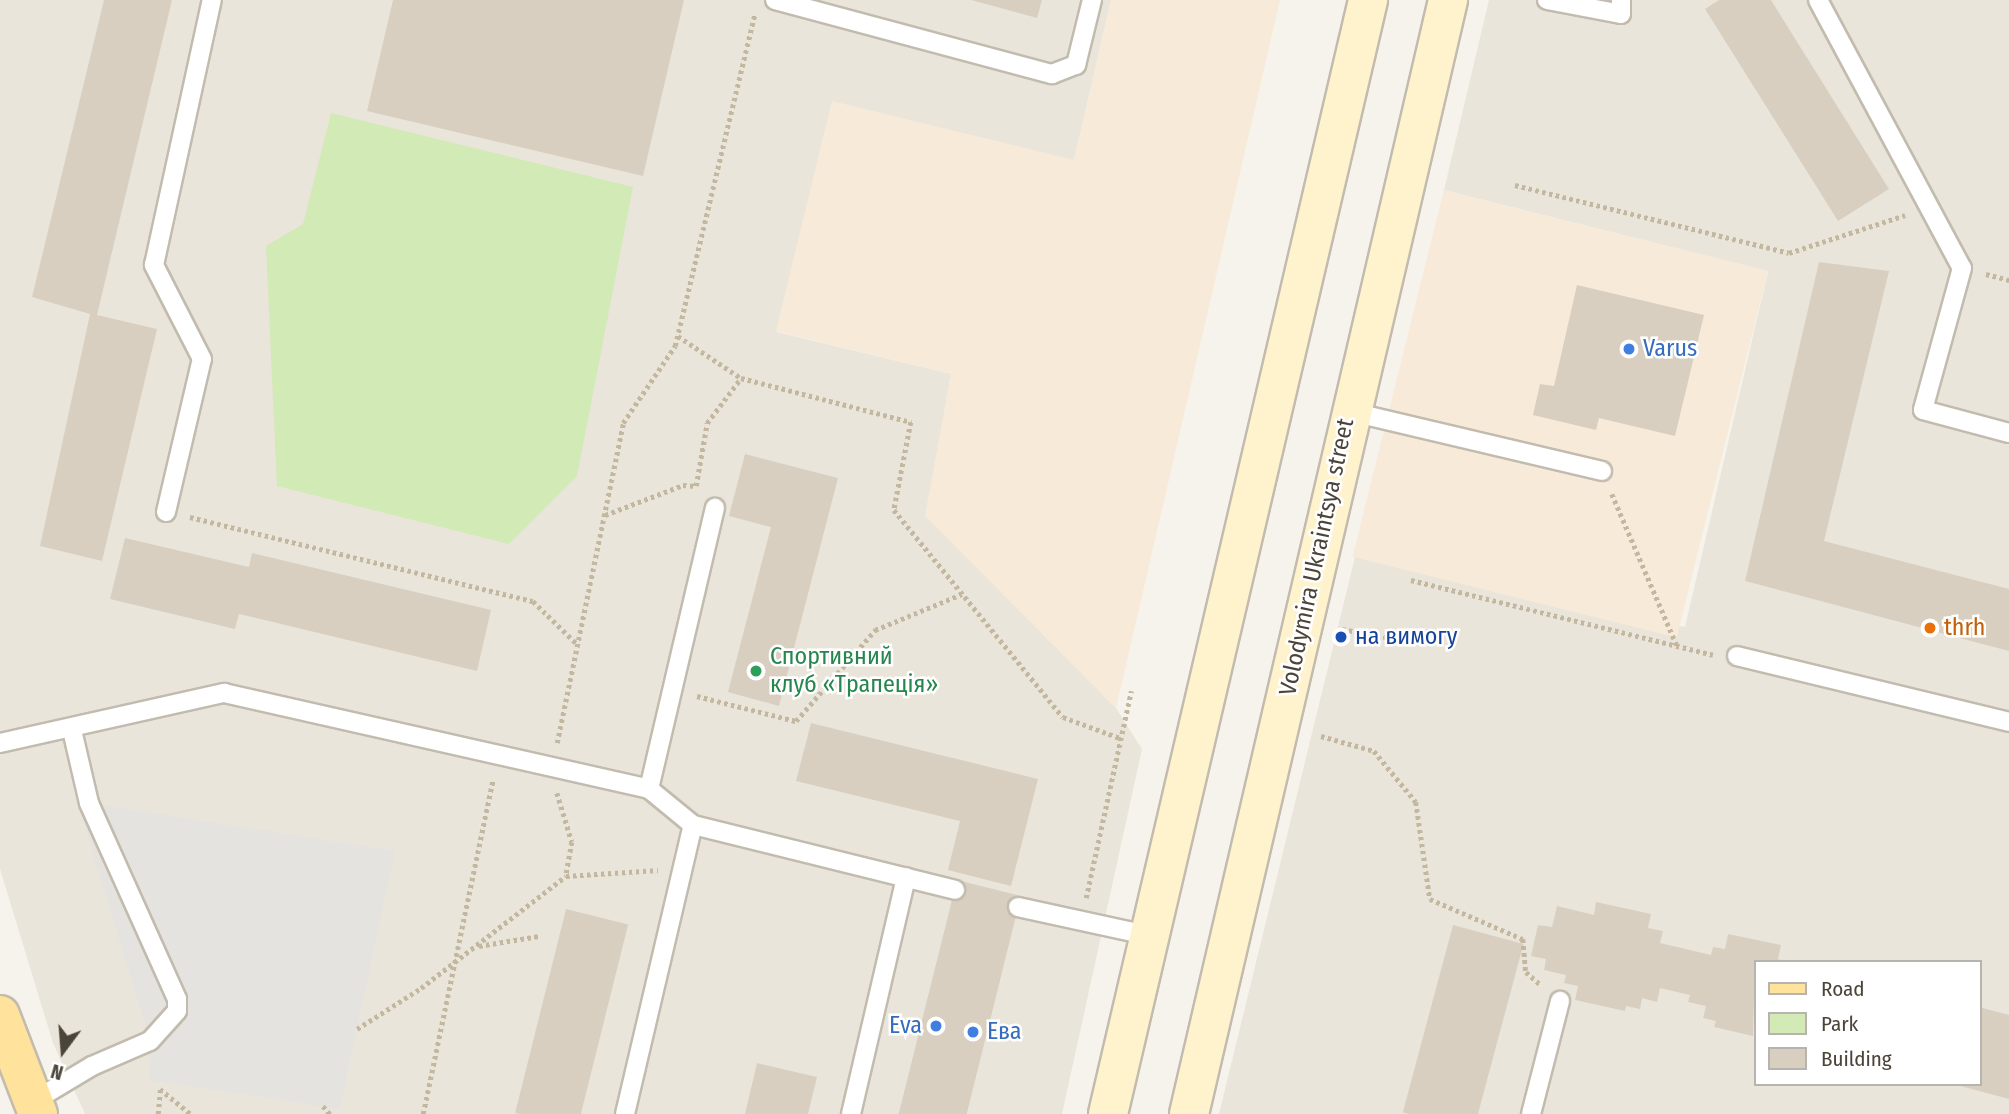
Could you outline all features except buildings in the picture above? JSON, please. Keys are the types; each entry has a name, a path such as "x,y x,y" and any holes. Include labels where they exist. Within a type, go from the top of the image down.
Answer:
{"main road":[{"path":"0,1015 35,1108"}],"street":[{"path":"1108,1114 1368,0"},
{"name":"Volodymira Ukraintsya street","path":"1189,1114 1281,726 1348,411 1448,0"}],"lane":[{"path":"166,512 202,359 154,265 212,0"},
{"path":"775,0 1052,74 1076,65 1092,0"},
{"path":"1547,0 1621,14 1621,0"},
{"path":"1818,0 1962,268 1923,410 2009,432"},
{"path":"1348,411 1602,471"},
{"path":"649,789 715,508"},
{"path":"1737,656 2009,722"},
{"path":"0,743 72,730 224,693 649,789 693,825 955,890"},
{"path":"35,1108 92,1066 150,1041 177,1011 177,999 89,803 72,730"},
{"path":"625,1114 693,825"},
{"path":"851,1114 906,877"},
{"path":"1018,907 1151,936"},
{"path":"1531,1114 1560,1001"}],"path":[{"path":"566,876 572,842 552,766 623,423 678,336 759,0"},
{"path":"1515,185 1789,253 1929,207"},
{"path":"678,336 741,378 911,422 894,510 1063,717 1120,738"},
{"path":"604,515 683,485 696,486 707,423 741,378"},
{"path":"1602,471 1677,646"},
{"path":"166,512 533,601 577,645"},
{"path":"1412,580 1677,646 1737,656"},
{"path":"673,690 796,721 875,630 962,594"},
{"path":"1342,629 1396,639"},
{"path":"1088,923 1086,894 1130,691"},
{"path":"1321,736 1374,751 1416,802 1430,899 1523,939 1526,972 1560,1001"},
{"path":"423,1114 499,754"},
{"path":"357,1028 475,947 566,876 683,868"},
{"path":"475,947 539,936"},
{"path":"158,1114 160,1089 191,1114"},
{"path":"323,1106 330,1114"}],"shaded area":[{"path":"0,0 1111,0 1074,161 832,102 777,332 951,374 926,516 1116,708 1142,749 1062,1114 85,1114 53,1043 0,869"},
{"path":"1111,0 1280,0 1116,708 925,516 951,374 776,331 832,101 1074,160"},
{"path":"1489,0 2009,0 2009,1114 1219,1114 1355,557 1685,627 1768,272 1444,190"},
{"path":"1444,190 1768,271 1677,638 1353,557"},
{"path":"77,801 395,851 340,1109 149,1080 150,1041"}],"green space":[{"path":"331,113 633,187 577,476 509,544 277,486 266,246 303,224"}],"place":[{"name":"Varus","path":"1629,349"},
{"name":"thrh","path":"1930,628"},
{"name":"на вимогу","path":"1341,637"},
{"name":"Спортивний клуб «Трапеція»","path":"756,671"},
{"name":"Eva","path":"936,1026"},
{"name":"Ева","path":"973,1032"}]}
